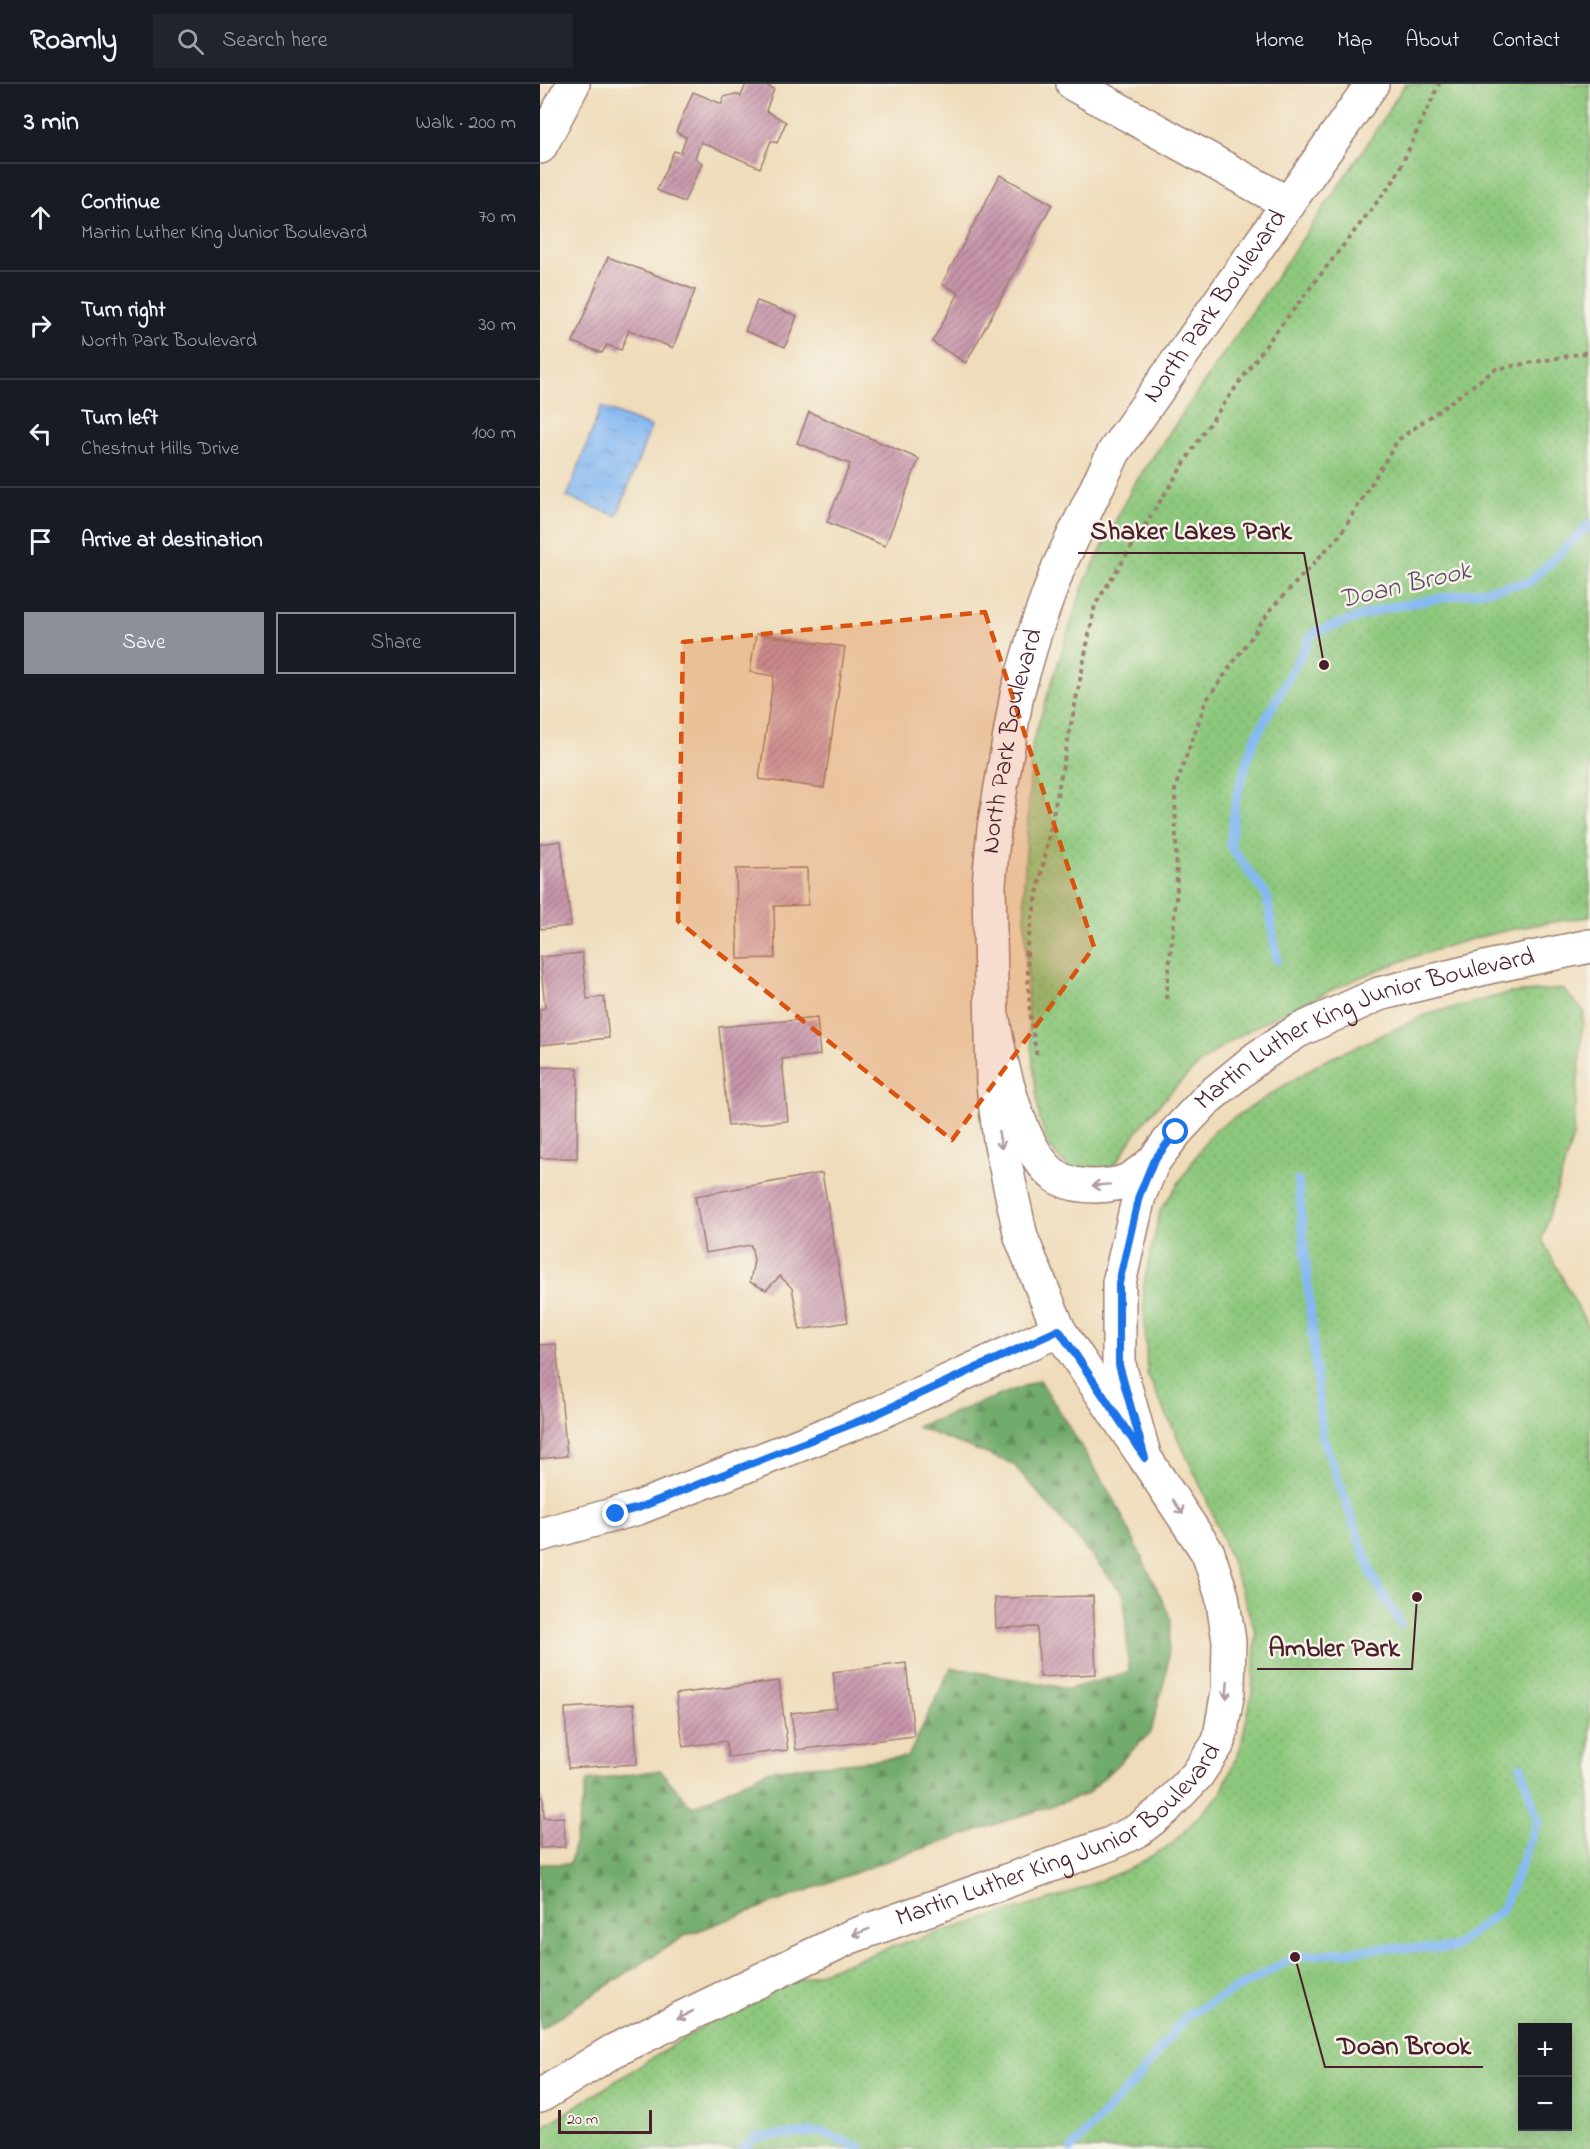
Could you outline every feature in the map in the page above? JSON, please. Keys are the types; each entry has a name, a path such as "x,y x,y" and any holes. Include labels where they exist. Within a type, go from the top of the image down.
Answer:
{"street":[{"path":"540,147 573,84"},
{"path":"1073,84 1289,204"},
{"name":"North Park Boulevard","path":"1145,1458 1059,1330 1021,1237 1002,1151 993,1085 989,885 994,828 1017,694 1036,629 1059,566 1114,452 1372,84"},
{"name":"Martin Luther King Junior Boulevard","path":"540,2096 613,2051 850,1936 1110,1844 1138,1830 1165,1809 1197,1775 1219,1742 1228,1691 1229,1641 1222,1596 1208,1553 1145,1458 1119,1365 1119,1283 1139,1196 1153,1162 1176,1132 1208,1098 1258,1057 1298,1030 1379,994 1493,966 1590,946"},
{"path":"993,1019 1002,1071 1033,1151 1046,1168 1061,1179 1080,1186 1101,1186 1128,1183 1153,1162"},
{"path":"540,1535 638,1508 772,1456 872,1416 1059,1330"}],"path":[{"path":"1021,974 1095,605 1205,430 1272,336 1395,179 1439,84"},
{"path":"1166,999 1177,889 1175,788 1206,701 1272,608 1340,536 1398,440 1496,369 1590,352"},
{"path":"1028,941 1026,974 1039,1069"}],"highlighted area":[{"path":"985,612 1094,947 952,1140 678,921 683,642"}],"green space":[{"path":"1405,84 1590,84 1590,917 1514,929 1441,948 1335,988 1244,1033 1212,1054 1191,1072 1148,1117 1112,1168 1098,1174 1070,1171 1048,1145 1039,1116 1028,1019 1024,885 1032,744 1083,586 1133,486 1368,143"},
{"path":"1563,989 1584,1012 1573,1137 1542,1239 1590,1331 1590,2149 540,2149 540,2129 746,1999 894,1946 1062,1896 1131,1868 1172,1844 1221,1793 1241,1746 1252,1693 1256,1633 1204,1493 1147,1374 1143,1288 1160,1211 1213,1131 1320,1063 1428,1014 1510,993"},
{"path":"1040,1380 1116,1503 1171,1619 1167,1670 1151,1732 1087,1794 906,1854 684,1936 540,2029 540,1864 570,1864 587,1781 660,1770 692,1807 769,1770 908,1757 951,1667 1069,1689 1129,1672 1124,1595 1013,1464 916,1427"}],"water":[{"path":"601,407 651,427 617,516 567,497"}],"building":[{"path":"746,84 762,84 774,89 766,111 786,122 777,143 771,141 760,168 701,142 695,158 702,163 684,202 657,190 674,151 681,153 686,137 676,132 693,92 722,104 724,97 735,94 741,96"},
{"path":"1000,175 1052,204 966,363 932,342 959,293 942,284"},
{"path":"608,257 695,290 673,348 629,330 621,350 607,345 602,353 573,342"},
{"path":"757,301 797,316 785,347 745,331"},
{"path":"809,412 919,459 885,546 827,522 850,464 797,443"},
{"path":"756,634 845,647 824,788 759,779 774,676 750,672"},
{"path":"561,841 571,926 540,929 540,844"},
{"path":"807,868 808,905 774,906 775,958 738,959 736,869"},
{"path":"582,953 587,999 604,997 609,1038 540,1045 540,1009 545,1008 540,957"},
{"path":"817,1018 820,1055 782,1059 788,1121 728,1126 719,1027"},
{"path":"540,1067 578,1068 577,1158 540,1158"},
{"path":"822,1173 848,1322 800,1330 792,1288 780,1276 766,1290 750,1282 754,1260 751,1245 705,1253 695,1196"},
{"path":"556,1344 567,1456 540,1459 540,1345"},
{"path":"1093,1596 1096,1674 1040,1677 1037,1627 996,1628 995,1598"},
{"path":"906,1663 914,1736 796,1750 791,1713 837,1708 833,1672"},
{"path":"779,1681 788,1750 728,1757 726,1741 683,1747 676,1694"},
{"path":"634,1704 637,1764 568,1768 565,1708"},
{"path":"540,1797 543,1797 544,1818 564,1817 565,1847 540,1848"}],"waterway":[{"name":"Doan Brook","path":"1277,960 1267,896 1230,846 1236,799 1253,742 1313,633 1385,608 1530,582 1590,524"},
{"path":"1298,1181 1322,1434 1373,1578 1401,1624"},
{"name":"Doan Brook","path":"1071,2149 1137,2079 1186,2016 1295,1957 1380,1948 1453,1948 1502,1910 1538,1821 1521,1766"},
{"name":"Doan Brook","path":"742,2149 757,2137 822,2132 861,2149"}],"place":[{"name":"Shaker Lakes Park","path":"1324,665"},
{"name":"Ambler Park","path":"1417,1597"},
{"name":"Doan Brook","path":"1295,1957"}],"route":[{"path":"616,1514 638,1508 872,1416 1059,1330 1145,1458 1119,1365 1119,1283 1139,1196 1153,1162 1176,1132"}]}
